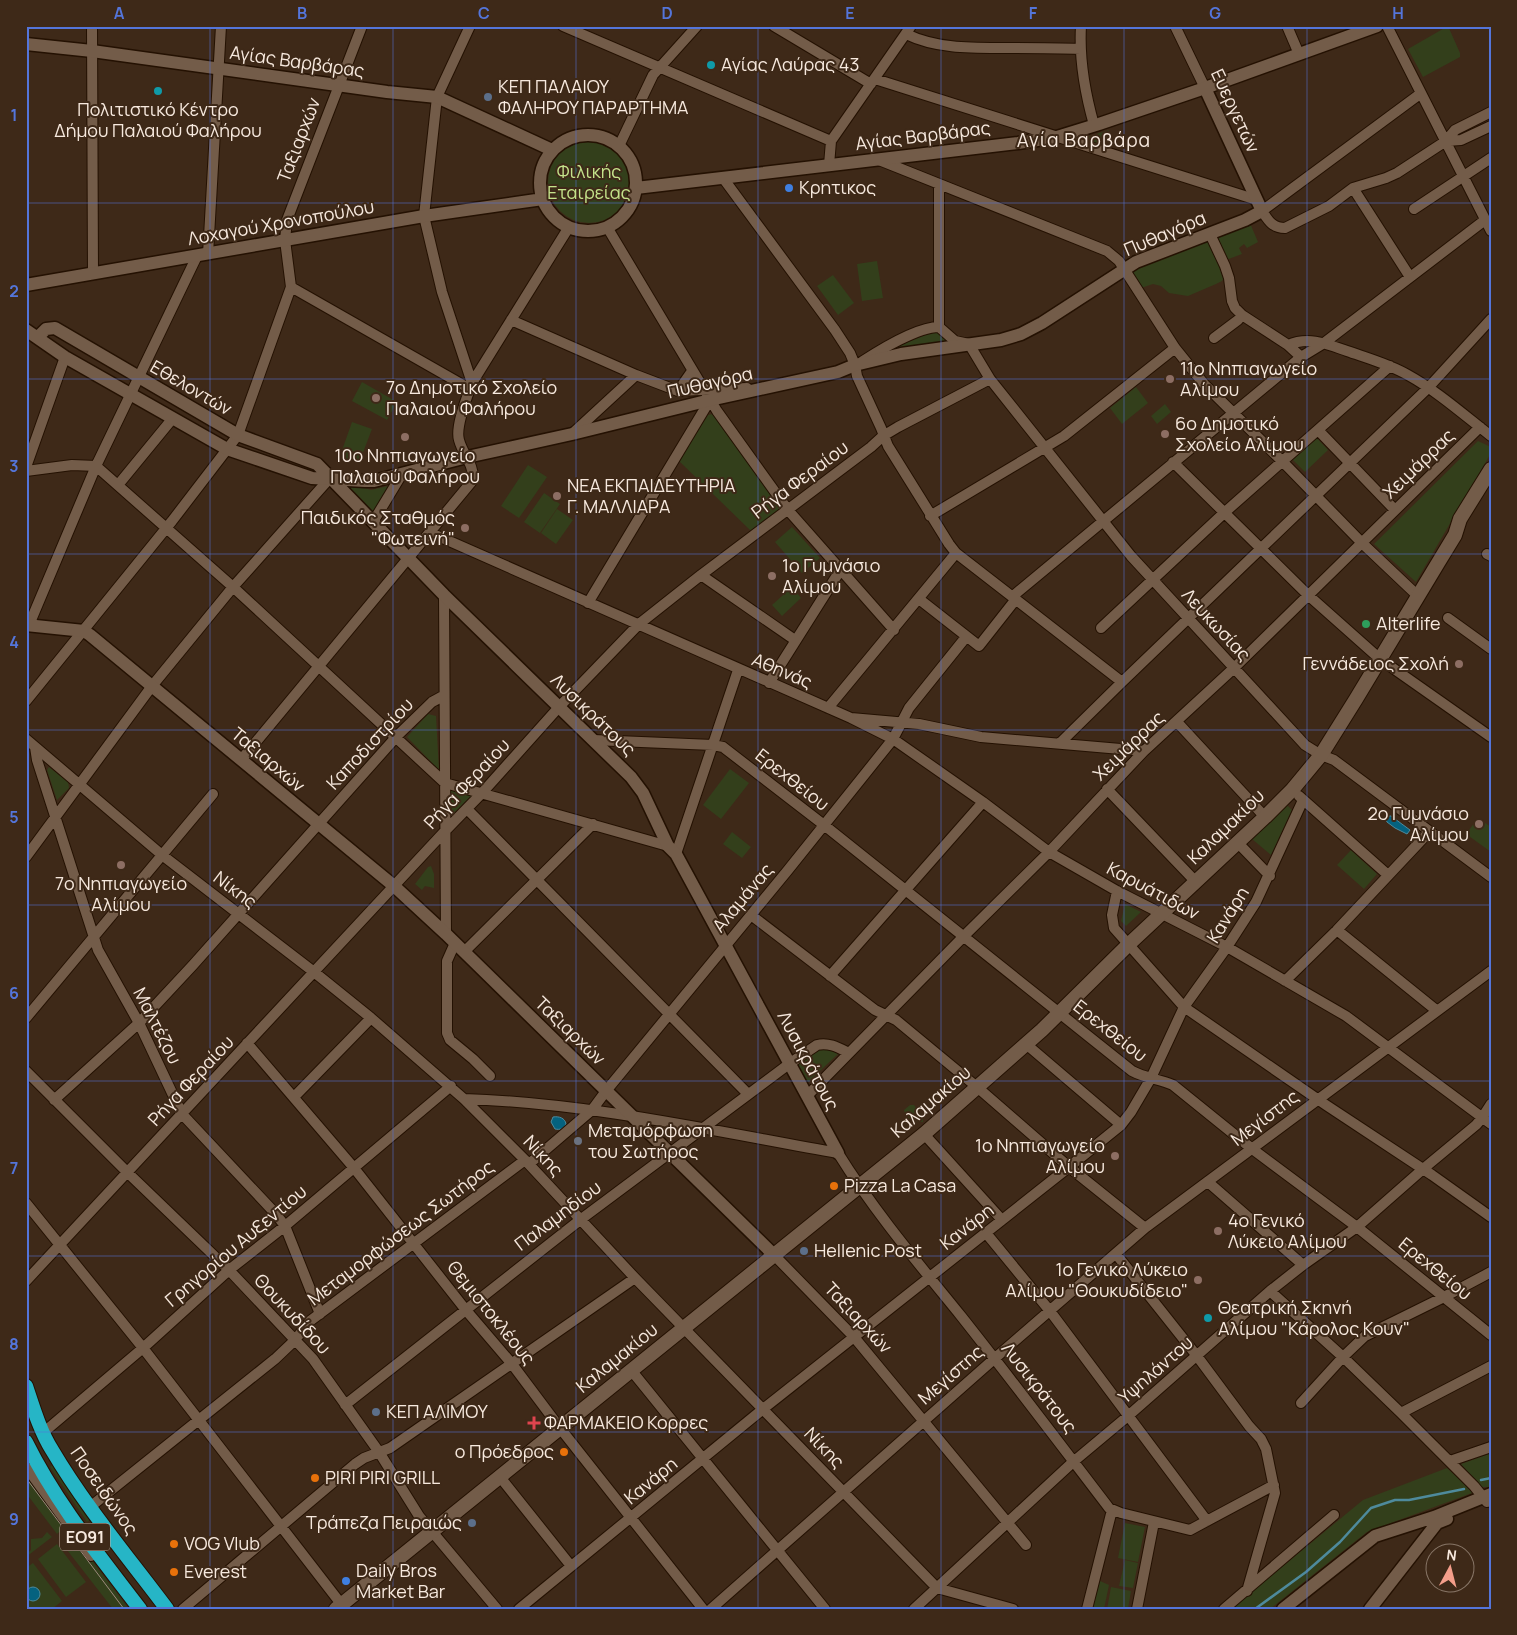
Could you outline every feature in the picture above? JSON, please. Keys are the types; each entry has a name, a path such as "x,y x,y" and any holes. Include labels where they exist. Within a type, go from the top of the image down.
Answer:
{"highway":[{"name":"Ποσειδώνος","path":"26,1386 51,1449 90,1507 167,1609"},
{"path":"26,1443 26,1450"},
{"name":"ΕΟ91","path":"26,1443 30,1466 62,1505 140,1609"},
{"path":"30,1466 51,1449"}],"main road":[{"name":"Καλαμακίου","path":"341,1607 924,1134 1026,1044 1128,945 1265,817 1292,790 1321,755 1455,535 1460,519 1491,469"},
{"name":"Καλαμακίου","path":"1455,535 1468,523 1491,486"}],"street":[{"path":"92,26 93,274"},
{"path":"84,631 28,625 96,466 138,377 203,255 220,26"},
{"name":"Ταξιαρχών","path":"292,287 285,240 287,220 362,26"},
{"path":"470,26 436,97 424,216 442,292 471,386"},
{"path":"562,26 831,141"},
{"path":"619,146 653,75 696,26"},
{"path":"774,26 873,81 1057,137 1260,206 1271,224 1285,228 1329,206 1353,188 1397,173 1446,141 1455,130 1491,112"},
{"path":"1081,26 1080,49 1089,107 1094,125"},
{"name":"Ευεργετών","path":"1175,26 1260,206"},
{"path":"1287,26 1299,54"},
{"name":"Αγίας Βαρβάρας","path":"636,188 1057,137 1205,88 1377,26"},
{"path":"1387,26 1491,231"},
{"path":"829,165 831,141 908,30 917,40 966,48 1080,49"},
{"name":"Αγίας Βαρβάρας","path":"26,44 92,51 339,86 436,97 552,150"},
{"path":"1260,206 1420,94"},
{"path":"1446,141 1461,140 1491,126"},
{"path":"588,134 606,138 619,146 633,164 636,180 632,202 624,214 607,227 591,231 569,227 558,220 542,199 540,190 543,164 552,150 566,140 588,134"},
{"path":"1414,209 1491,158"},
{"path":"878,160 1107,251 1119,261 1164,328 1175,348 1199,378 1362,543 1418,596"},
{"path":"723,178 850,353 857,376 882,428 883,436 888,446 930,516 956,553 1122,682"},
{"path":"939,184 938,327 955,341 969,344"},
{"path":"1353,188 1410,277"},
{"name":"Λοχαγού Χρονοπούλου","path":"26,285 424,216 542,199"},
{"name":"Πυθαγόρα","path":"855,365 901,354 1001,340 1021,334 1042,323 1145,257 1245,220 1260,206"},
{"path":"919,599 978,646 1015,598 1173,462 1301,357 1324,343 1485,220"},
{"path":"242,760 473,480 474,472 458,438 471,386 569,227"},
{"path":"607,227 706,395 788,510 894,630"},
{"path":"1210,234 1229,278 1232,301 1236,308 1242,315 1288,344 1301,357"},
{"path":"26,701 166,529 238,436 292,287 471,386"},
{"path":"1214,338 1242,315"},
{"path":"1060,743 1428,388 1491,319"},
{"path":"511,320 636,375 678,391 706,395"},
{"name":"Πυθαγόρα","path":"468,457 572,434 706,395 771,387 838,372 855,365 884,348 933,327 938,327"},
{"name":"Εθελοντών","path":"38,337 46,329 55,328 238,436 317,464 409,559"},
{"name":"Εθελοντών","path":"26,330 65,357 227,449 312,478 374,481 468,457"},
{"path":"1288,344 1299,340 1324,343 1390,366 1407,374 1428,388 1491,436"},
{"name":"Λευκωσίας","path":"969,344 990,379 1152,580 1305,745 1321,755 1334,760 1491,877"},
{"path":"930,516 1045,448 1071,430 1175,348"},
{"path":"26,467 65,357"},
{"path":"1101,628 1224,513 1390,366"},
{"name":"Πυθαγόρα","path":"678,391 692,371"},
{"path":"572,434 636,375"},
{"name":"Ρήγα Φεραίου","path":"26,1281 482,793 559,707 639,624 883,436 990,379"},
{"path":"588,603 706,395"},
{"path":"118,485 173,418"},
{"name":"Χειμάρρας","path":"807,1096 962,937 1049,852 1144,751 1234,668 1480,427"},
{"path":"1318,430 1395,510"},
{"path":"1173,462 1308,595 1380,660 1491,737"},
{"path":"26,471 72,465 96,466 233,587 446,783 593,824 672,850 713,745 738,670"},
{"path":"373,522 402,474"},
{"path":"26,857 152,686 233,587 330,478"},
{"name":"Αθηνάς","path":"431,533 639,624 738,670 851,718 901,721 981,737 1144,751"},
{"path":"828,708 956,553"},
{"name":"Λυσικράτους","path":"409,559 631,777 643,793 672,850 789,1064 859,1187 1112,1510"},
{"path":"769,683 841,569"},
{"path":"701,576 795,640"},
{"path":"444,595 443,696 450,938 447,961 447,1033 450,1040 490,1076"},
{"path":"1448,618 1491,649"},
{"name":"Ταξιαρχών","path":"84,631 394,886 450,938 774,1255 854,1337 1026,1545"},
{"name":"Αλαμάνας","path":"527,1162 592,1110 893,739 901,721 910,708 966,637"},
{"name":"Καποδιστρίου","path":"54,1100 138,1023 397,736 428,706 443,696"},
{"name":"Καρυάτιδων","path":"851,718 893,739 983,802 1049,852 1117,891 1227,948 1346,1016 1487,1121"},
{"path":"1177,722 1265,817"},
{"name":"Νίκης","path":"26,739 162,855 314,972 464,1098 527,1162 635,1278 685,1327 936,1588"},
{"path":"593,740 713,745"},
{"name":"Ερεχθείου","path":"713,745 723,747 824,825 904,891 1132,1071 1143,1077 1162,1080 1172,1086 1357,1227 1491,1335"},
{"name":"Μαλτέζου","path":"35,747 37,760 98,950 138,1023 182,1114 285,1226 320,1314"},
{"path":"1107,789 1196,882"},
{"path":"1292,790 1388,875"},
{"path":"26,1018 213,794"},
{"name":"Κανάρη","path":"519,1609 764,1409 1070,1167 1121,1124 1131,1112 1151,1078 1184,1007 1227,948 1256,902 1270,876 1303,800"},
{"path":"830,976 983,802"},
{"path":"467,809 748,1094"},
{"path":"464,952 593,824"},
{"path":"1286,981 1430,831"},
{"path":"1238,843 1270,876"},
{"path":"1117,891 1112,922 1114,928 1184,1007 1491,1217"},
{"path":"751,915 876,1010 896,1020 1145,1228"},
{"path":"1337,930 1436,1010"},
{"name":"Μεγίστης","path":"711,1609 994,1358 1145,1228 1491,971"},
{"path":"294,1097 371,1018"},
{"name":"Θεμιστοκλέους","path":"248,1043 354,1168 465,1309 512,1364 703,1609"},
{"name":"Παλαμηδίου","path":"345,1405 580,1220 789,1064 817,1045 822,1044 828,1044 849,1053"},
{"path":"1026,1044 1121,1124"},
{"name":"Θουκυδίδου","path":"26,1071 229,1270 313,1359 379,1452 418,1516 497,1609"},
{"name":"Γρηγορίου Αυξεντίου","path":"44,1432 143,1348 229,1270 285,1226 451,1086"},
{"path":"464,1098 502,1100 592,1110 838,1153"},
{"name":"Υψηλάντου","path":"914,1609 1073,1462 1270,1291 1357,1227 1423,1169 1487,1121 1491,1104"},
{"path":"924,1134 1002,1220"},
{"name":"Μεταμορφώσεως Σωτήρος","path":"90,1507 276,1359 295,1340 305,1326 320,1314 527,1162"},
{"path":"1208,1182 1303,1265"},
{"path":"26,1203 143,1348 341,1607"},
{"path":"986,1233 1050,1311 1207,1521"},
{"path":"1116,1254 1261,1439 1266,1449 1275,1493 1247,1590"},
{"path":"1301,1403 1365,1336 1491,1272"},
{"path":"183,1609 355,1464 364,1458 390,1448 635,1278"},
{"path":"1270,1291 1401,1413 1488,1499"},
{"path":"1401,1413 1491,1366"},
{"path":"631,1370 825,1609"},
{"path":"1452,1464 1491,1447"},
{"path":"30,1466 70,1529 132,1609"},
{"path":"500,1477 571,1566"},
{"path":"1087,1609 1112,1510 1190,1530 1274,1485"},
{"path":"1283,1609 1375,1536 1488,1499"},
{"path":"1370,1609 1437,1523 1488,1499"},
{"path":"1224,1609 1334,1515"},
{"path":"1137,1609 1154,1522"},
{"path":"1399,1528 1414,1534 1419,1546"},
{"path":"936,1588 1013,1609"}],"green space":[{"path":"1448,26 1460,57 1423,77 1408,49"},
{"path":"1109,130 1105,148 1083,140 1084,138"},
{"name":"Φιλικής Εταιρείας","path":"589,141 605,144 618,153 627,166 630,182 627,198 618,211 605,220 589,223 573,220 560,211 551,198 548,182 551,166 560,153 573,144"},
{"path":"1250,223 1258,242 1247,248 1244,244 1239,248 1242,254 1226,260 1214,236"},
{"path":"1207,239 1225,276 1222,281 1216,284 1188,296 1169,293 1161,286 1153,284 1141,288 1131,272 1142,266"},
{"path":"877,261 883,298 862,301 857,264"},
{"path":"833,275 854,303 838,315 817,286"},
{"path":"937,330 950,342 900,348 899,346"},
{"path":"362,382 397,402 387,420 352,401"},
{"path":"1136,387 1148,403 1122,424 1110,408"},
{"path":"1165,404 1171,412 1157,424 1151,416"},
{"path":"713,414 780,505 779,509 754,531 750,530 679,461 708,415"},
{"path":"352,422 372,429 359,463 340,456"},
{"path":"1316,437 1328,450 1305,472 1293,460"},
{"path":"1478,441 1491,447 1491,453 1416,582 1374,544"},
{"path":"528,465 547,477 519,518 501,506"},
{"path":"347,482 371,490 388,486 373,512 345,484"},
{"path":"544,493 560,504 540,533 524,522"},
{"path":"557,509 573,520 556,544 541,533"},
{"path":"792,527 820,558 802,573 775,542"},
{"path":"792,587 801,598 782,616 772,605"},
{"path":"428,714 436,716 439,770 407,737"},
{"path":"49,767 68,782 69,788 57,800 47,770"},
{"path":"730,769 749,783 721,819 703,805"},
{"path":"451,787 472,795 452,815 450,814"},
{"path":"1287,805 1292,810 1271,855 1252,839"},
{"path":"1478,818 1491,827 1491,852 1466,834"},
{"path":"732,832 751,847 742,858 723,844"},
{"path":"1351,850 1377,874 1364,889 1337,865"},
{"path":"431,866 434,874 434,888 425,886 422,890 415,884 428,867"},
{"path":"1125,904 1141,912 1126,926 1121,921"},
{"path":"822,1046 838,1054 808,1082 805,1082 795,1064"},
{"path":"910,1105 914,1105 923,1117 923,1122 914,1121 906,1116 904,1110"},
{"path":"1491,1453 1491,1487 1481,1487 1461,1464"},
{"path":"53,1464 90,1520 87,1522 50,1467"},
{"path":"1447,1468 1472,1493 1367,1532 1270,1609 1231,1609 1363,1500"},
{"path":"30,1480 65,1527 57,1534 26,1493 26,1482"},
{"path":"1125,1523 1145,1527 1138,1562 1118,1558"},
{"path":"47,1532 52,1537 26,1557 26,1554 31,1550 31,1539 42,1538"},
{"path":"71,1533 129,1609 113,1609 60,1541"},
{"path":"57,1544 86,1582 66,1597 38,1559"},
{"path":"1125,1560 1138,1563 1133,1588 1119,1586"},
{"path":"33,1563 62,1601 52,1609 26,1609 26,1568"},
{"path":"1100,1581 1109,1585 1104,1609 1092,1609"},
{"path":"1111,1587 1131,1591 1128,1609 1107,1609"}],"water":[{"path":"1389,816 1410,830 1407,834 1387,822 1386,820"},
{"path":"553,1117 563,1119 566,1124 564,1127 555,1129 551,1122"},
{"path":"33,1587 38,1589 40,1594 38,1599 33,1601 28,1599 26,1594 28,1589"}],"waterway":[{"path":"1481,1480 1491,1478"},
{"path":"1255,1609 1306,1572 1340,1542 1371,1508 1395,1500 1409,1500 1464,1489"}],"tram line":[{"path":"26,1478 124,1609"}],"place":[{"name":"Αγίας Λαύρας 43","path":"711,65"},
{"name":"Πολιτιστικό Κέντρο Δήμου Παλαιού Φαλήρου","path":"158,91"},
{"name":"ΚΕΠ ΠΑΛΑΙΟΥ ΦΑΛΗΡΟΥ ΠΑΡΑΡΤΗΜΑ","path":"488,97"},
{"name":"Κρητικος","path":"789,188"},
{"name":"11ο Νηπιαγωγείο Αλίμου","path":"1170,379"},
{"name":"7ο Δημοτικό Σχολείο Παλαιού Φαλήρου","path":"376,398"},
{"name":"6ο Δημοτικό Σχολείο Αλίμου","path":"1165,434"},
{"name":"10ο Νηπιαγωγείο Παλαιού Φαλήρου","path":"405,437"},
{"name":"ΝΕΑ ΕΚΠΑΙΔΕΥΤΗΡΙΑ Γ. ΜΑΛΛΙΑΡΑ","path":"557,496"},
{"name":"Παιδικός Σταθμός \"Φωτεινή\"","path":"465,528"},
{"name":"1ο Γυμνάσιο Αλίμου","path":"772,576"},
{"name":"Alterlife","path":"1366,624"},
{"name":"Γεννάδειος Σχολή","path":"1459,664"},
{"name":"2ο Γυμνάσιο Αλίμου","path":"1479,824"},
{"name":"7ο Νηπιαγωγείο Αλίμου","path":"121,865"},
{"name":"Μεταμόρφωση του Σωτήρος","path":"578,1141"},
{"name":"1o Νηπιαγωγείο Αλίμου","path":"1115,1156"},
{"name":"Pizza La Casa","path":"834,1186"},
{"name":"4ο Γενικό Λύκειο Αλίμου","path":"1218,1231"},
{"name":"Hellenic Post","path":"804,1251"},
{"name":"1ο Γενικό Λύκειο Αλίμου \"Θουκυδίδειο\"","path":"1198,1280"},
{"name":"Θεατρική Σκηνή Αλίμου \"Κάρολος Κουν\"","path":"1208,1318"},
{"name":"ΚΕΠ ΑΛΙΜΟΥ","path":"376,1412"},
{"name":"ΦΑΡΜΑΚΕΙΟ Κορρες","path":"534,1423"},
{"name":"ο Πρόεδρος","path":"564,1452"},
{"name":"PIRI PIRI GRILL","path":"315,1478"},
{"name":"Τράπεζα Πειραιώς","path":"472,1523"},
{"name":"VOG Vlub","path":"174,1544"},
{"name":"Everest","path":"174,1572"},
{"name":"Daily Bros Market Bar","path":"346,1581"}],"district":[{"name":"Αγία Βαρβάρα","path":"1084,140"}]}
